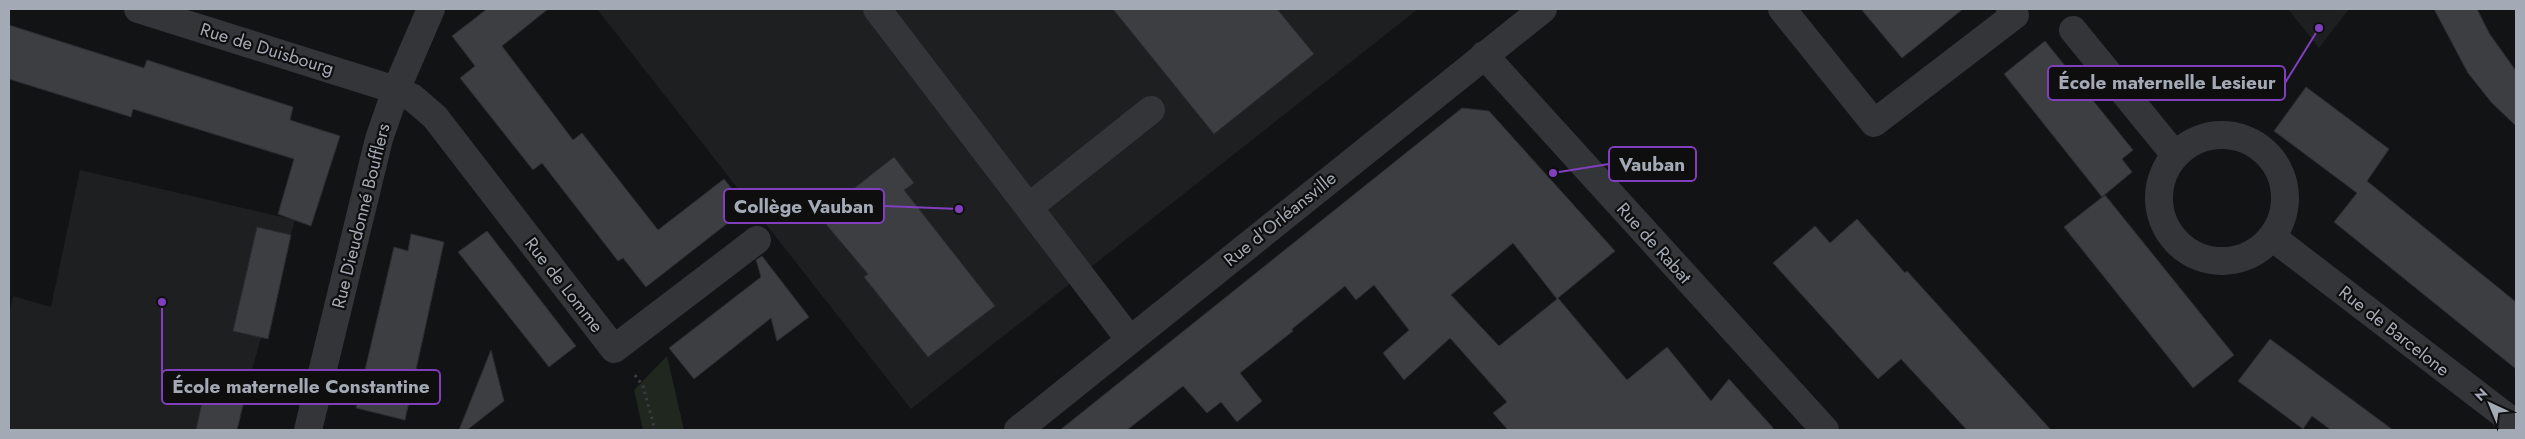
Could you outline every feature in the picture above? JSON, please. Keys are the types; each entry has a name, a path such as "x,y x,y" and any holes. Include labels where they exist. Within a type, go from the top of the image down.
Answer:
{"street":[{"name":"Rue de Duisbourg","path":"138,9 396,90"},
{"name":"Rue Dieudonné Boufflers","path":"308,430 369,173 396,90 431,9"},
{"path":"878,9 1130,340"},
{"name":"Rue d'Orléansville","path":"1018,430 1543,9"},
{"path":"1782,9 1874,123 2015,15 2010,9"},
{"path":"2073,30 2175,155"},
{"name":"Rue de Rabat","path":"1484,55 1825,430"},
{"name":"Rue de Lomme","path":"396,90 413,98 434,118 614,349 757,240"},
{"path":"1029,207 1151,110"},
{"path":"2220,134 2250,141 2266,153 2279,169 2285,189 2284,209 2272,237 2248,256 2228,261 2208,260 2181,247 2163,222 2159,202 2160,182 2175,155 2200,138 2220,134"},
{"name":"Rue de Barcelone","path":"2272,237 2516,424"}],"path":[{"path":"614,349 643,386 655,430"}],"shaded area":[{"path":"597,9 1418,9 911,409"},
{"path":"2288,9 2349,9 2319,48"},
{"path":"80,170 295,220 249,380 237,430 9,430 9,313 13,296 51,307"},
{"path":"667,356 684,430 643,430 634,390"}],"building":[{"path":"487,9 548,9 502,46 573,140 582,133 658,230 724,179 747,208 646,287 623,258 618,261 542,163 533,170 460,78 475,66 452,36"},
{"path":"1113,9 1277,9 1314,54 1214,134"},
{"path":"1861,9 1963,9 1902,58"},
{"path":"2434,9 2477,9 2489,33 2516,71 2516,126 2491,102 2468,73"},
{"path":"9,25 144,68 147,60 293,107 290,120 340,136 311,226 278,214 294,159 133,109 131,117 9,79"},
{"path":"2045,41 2133,150 2122,159 2132,172 2102,197 2004,74"},
{"path":"2306,87 2389,149 2367,181 2516,302 2516,369 2334,222 2357,193 2274,131"},
{"path":"1462,108 1489,111 1615,251 1558,298 1627,380 1667,347 1711,401 1729,379 1775,430 1508,430 1493,413 1507,402 1450,338 1404,380 1383,353 1409,330 1374,285 1356,300 1345,286 1240,373 1262,401 1237,422 1221,402 1207,413 1183,386 1127,430 1060,430","holes":["1513,243 1557,299 1499,346 1451,295"]},
{"path":"894,157 914,183 904,190 995,306 928,357 864,277 868,274 819,216"},
{"path":"2105,195 2234,355 2193,388 2064,227"},
{"path":"1857,219 1905,273 1907,271 2051,430 1967,430 1901,359 1878,379 1773,263 1815,226 1830,243"},
{"path":"257,227 291,235 268,339 233,331"},
{"path":"487,231 576,346 549,367 458,252"},
{"path":"411,234 444,242 405,420 356,408 394,247 408,251"},
{"path":"762,256 809,317 777,341 771,318 694,379 669,348 761,277 756,260"},
{"path":"2270,339 2393,430 2331,430 2312,416 2303,429 2238,381"},
{"path":"491,350 504,401 467,430 459,430"},
{"path":"209,371 249,380 237,430 196,430"}],"place":[{"name":"École maternelle Lesieur","path":"2319,28"},
{"name":"Vauban","path":"1553,173"},
{"name":"Collège Vauban","path":"959,209"},
{"name":"École maternelle Constantine","path":"162,302"}]}
